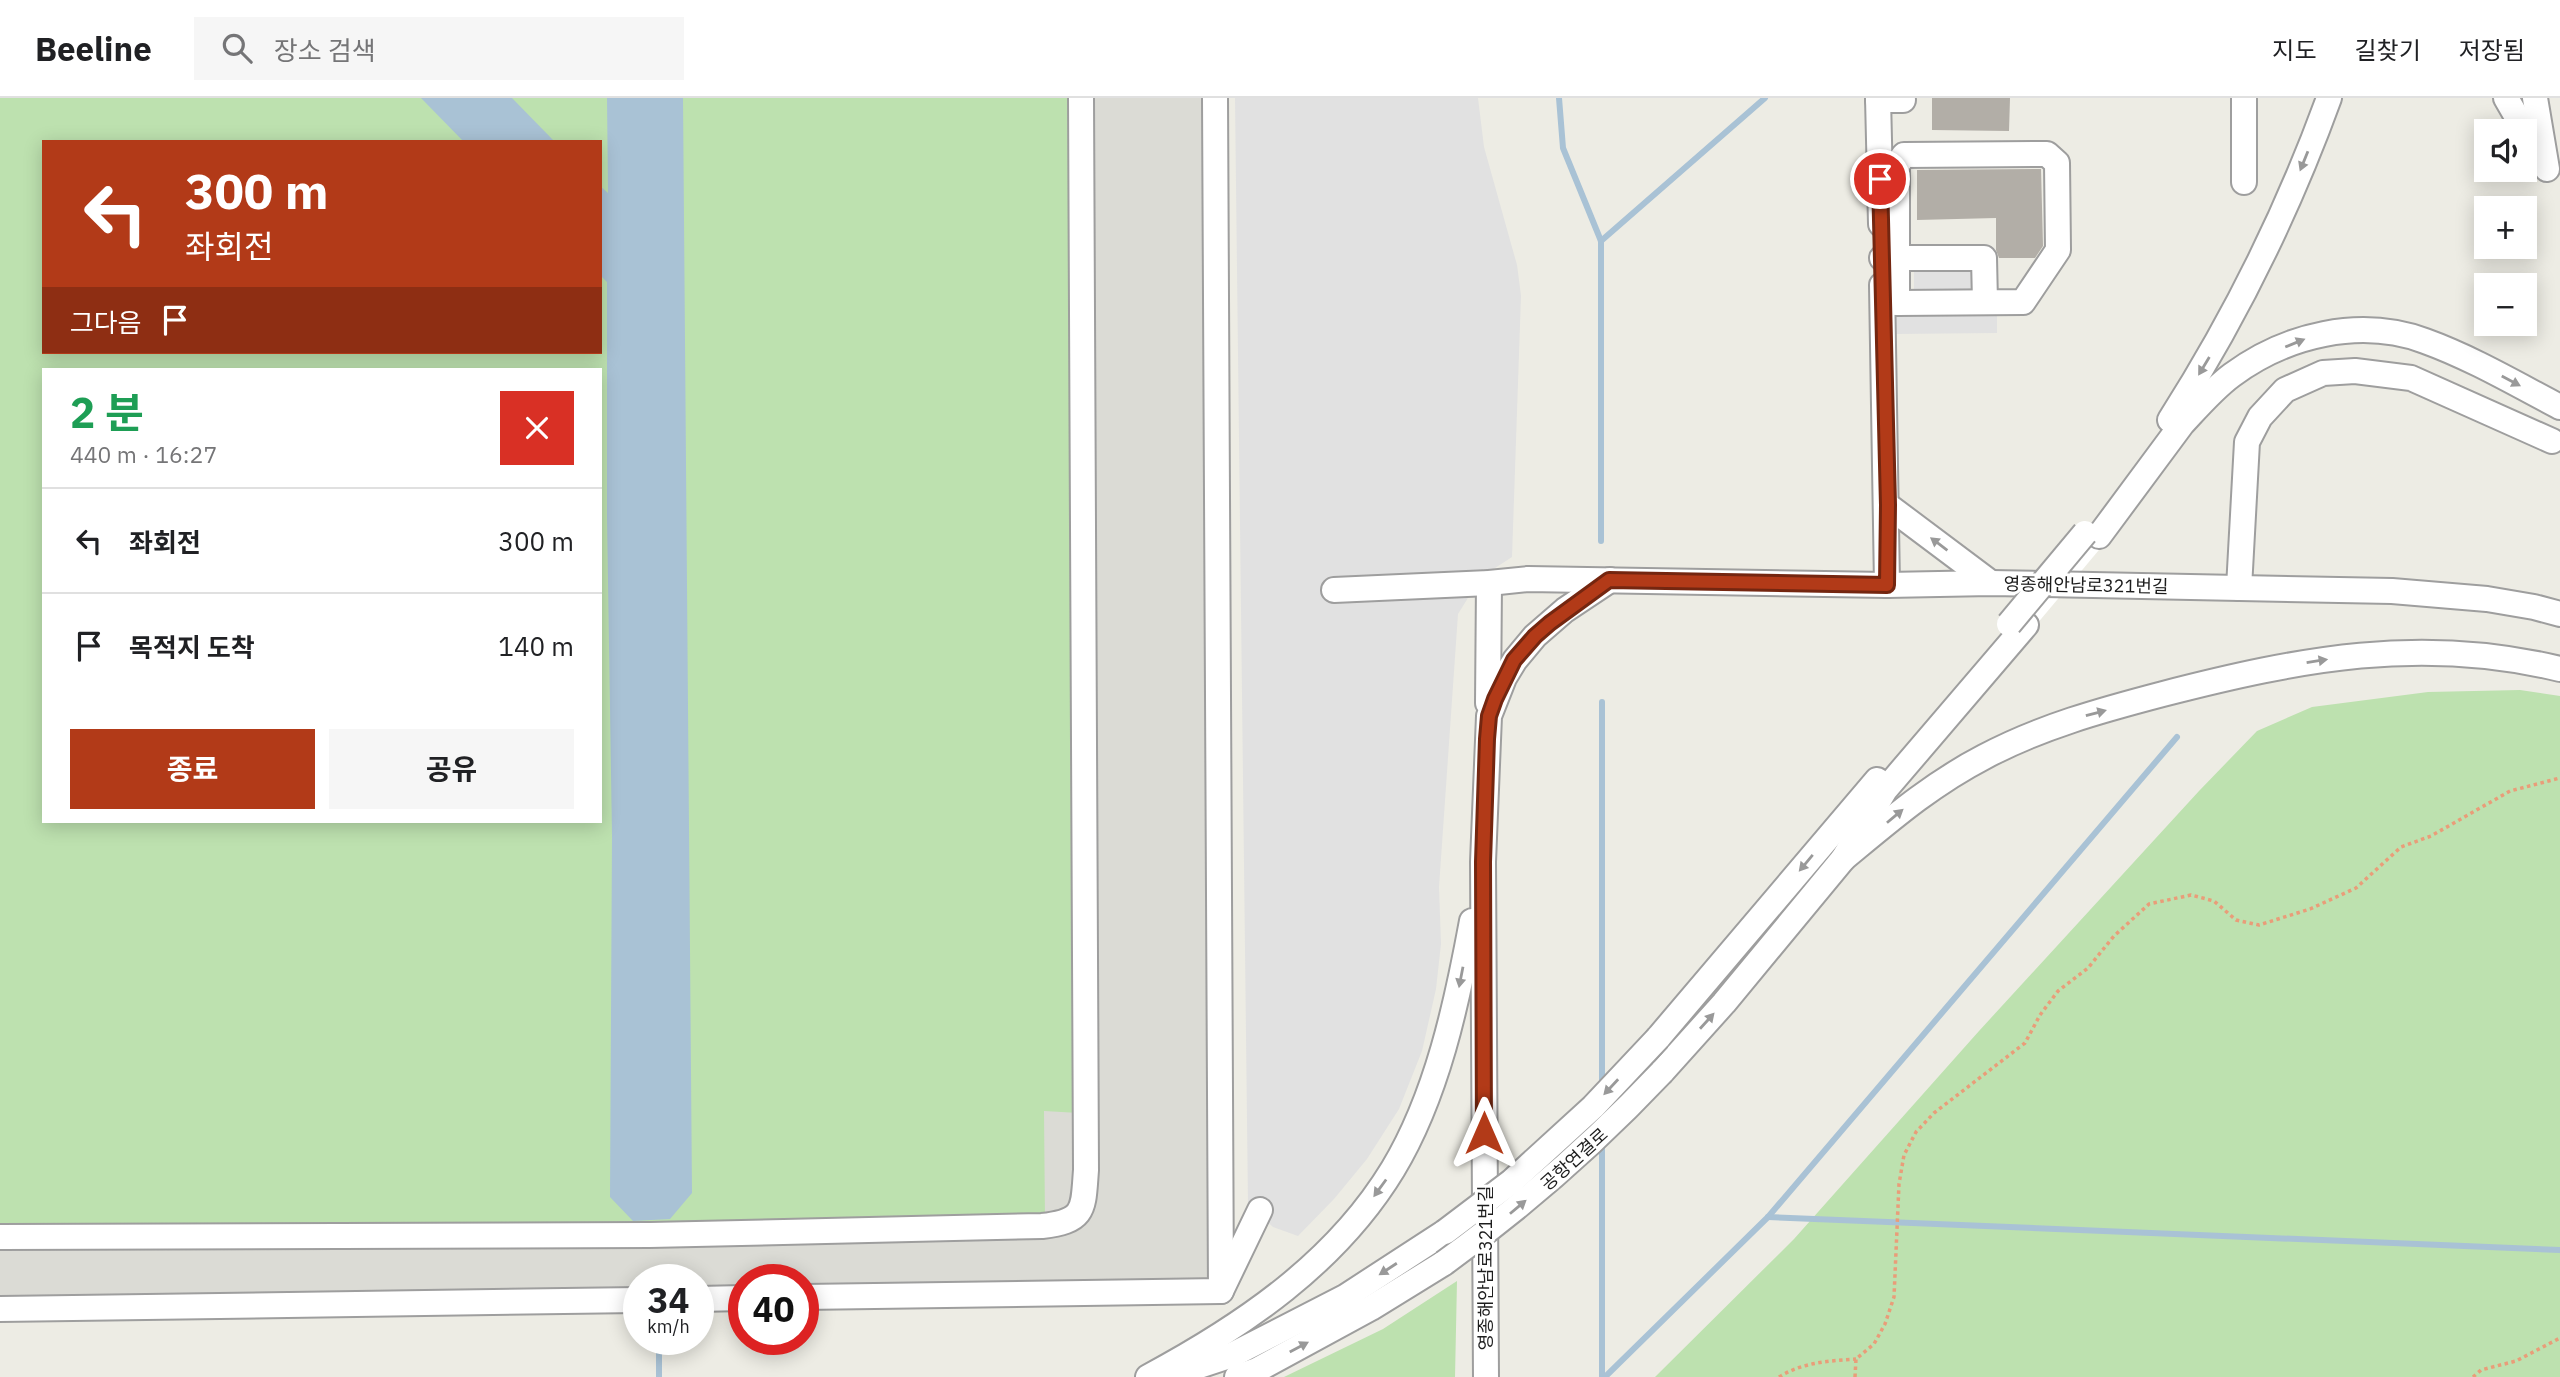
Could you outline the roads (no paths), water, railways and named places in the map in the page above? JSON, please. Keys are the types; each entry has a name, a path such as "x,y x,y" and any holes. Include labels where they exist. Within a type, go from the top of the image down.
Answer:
{"street":[{"path":"0,1237 650,1235 1042,1226 1065,1224 1074,1218 1083,1204 1086,1170 1080,98"},
{"path":"1214,98 1221,1291"},
{"path":"2244,98 2244,182"},
{"path":"2092,534 2162,433 2208,360 2283,214 2329,98"},
{"path":"2506,98 2518,119"},
{"path":"2535,98 2553,179"},
{"path":"1887,585 1890,302 1878,99 1903,100"},
{"path":"2537,152 2553,179"},
{"path":"1889,258 1897,165 1904,155 2047,154 2057,163 2058,250 2023,302 1890,302"},
{"path":"1889,258 1984,258 1985,302"},
{"path":"1843,859 1885,790 2017,625 2182,424 2231,376 2267,354 2304,339 2336,331 2383,331 2422,340 2464,357 2560,407"},
{"path":"2239,588 2247,442 2260,417 2286,390 2323,373 2356,371 2411,378 2552,441"},
{"path":"1888,505 1991,583"},
{"name":"영종해안남로321번길","path":"1334,590 1528,579 1887,585 1991,583 2447,594 2534,607 2560,614"},
{"name":"영종해안남로321번길","path":"1486,1377 1483,862 1489,716 1514,660 1535,636 1609,580"},
{"path":"1487,739 1489,583"},
{"name":"공항연결로","path":"1166,1377 1232,1355 1345,1297 1445,1232 1511,1182 1593,1107 1658,1038 2017,625"},
{"path":"1843,859 1924,792 1983,757 2027,736 2085,715 2246,673 2396,651 2463,652 2560,668"},
{"name":"공항연결로","path":"1237,1377 1256,1370 1371,1308 1444,1263 1500,1223 1568,1166 1626,1110 1724,1003 1843,859"},
{"path":"1148,1377 1235,1327 1289,1286 1316,1263 1355,1221 1393,1169 1419,1116 1442,1053 1460,984 1483,862"},
{"path":"1221,1291 1260,1210"},
{"path":"819,1297 1221,1291"},
{"path":"0,1309 623,1300"}],"water":[{"path":"421,98 512,98 553,140 462,140"},
{"path":"607,98 683,98 692,1193 670,1219 633,1221 610,1197 612,835 607,517 607,282 602,277 602,188 608,193"}],"waterway":[{"path":"1559,98 1563,148 1601,241 1601,541"},
{"path":"1601,241 1765,98"},
{"path":"1602,702 1602,1088"},
{"path":"1605,1377 1768,1217 2177,737"},
{"path":"1602,1141 1602,1377"},
{"path":"1768,1217 2560,1250"},
{"path":"659,1355 659,1377"}]}
